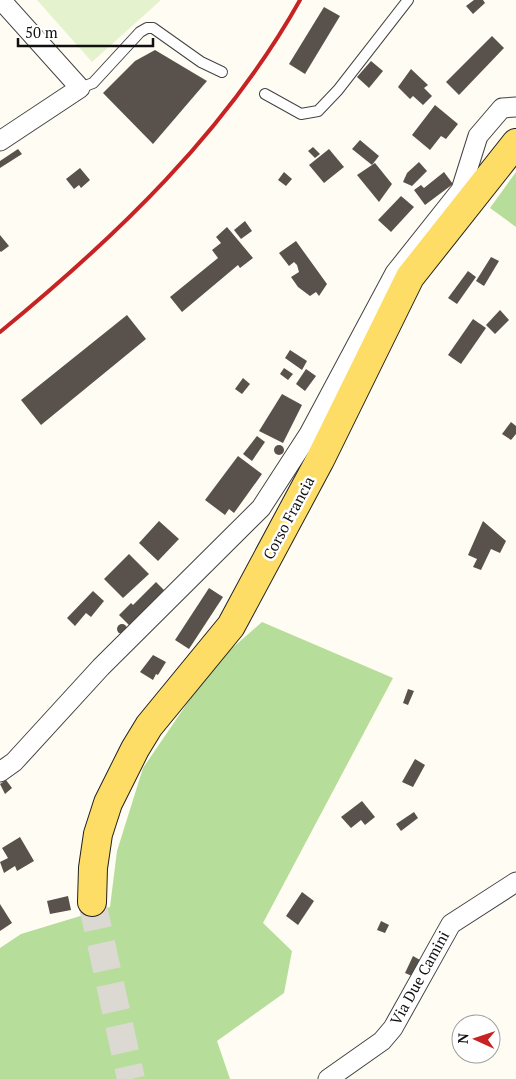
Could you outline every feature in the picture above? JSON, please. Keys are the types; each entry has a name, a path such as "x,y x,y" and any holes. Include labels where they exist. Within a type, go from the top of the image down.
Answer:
{"main road":[{"name":"Corso Francia","path":"92,902 93,868 98,834 108,802 134,749 149,726 232,626 320,460 410,277 516,143"}],"street":[{"path":"0,141 80,88 1,0"},
{"path":"0,772 14,762 100,667 261,508 309,434 395,273 461,190 478,136 502,108 516,107"},
{"name":"Via Due Camini","path":"328,1079 382,1041 393,1028 451,924 516,882"}],"lane":[{"path":"265,94 301,114 318,111 338,90 408,0"},
{"path":"80,88 93,83 140,32 147,28 153,28 201,62 222,72"}],"green space":[{"path":"37,0 161,0 92,62"},
{"path":"516,172 516,227 490,208"},
{"path":"262,622 393,678 263,923 292,951 284,993 217,1041 230,1079 0,1079 0,948 21,934 110,907 117,851 143,768 214,664"}],"building":[{"path":"474,0 483,0 485,3 473,14 466,6"},
{"path":"324,7 340,16 305,74 289,64"},
{"path":"492,36 504,48 459,95 446,82"},
{"path":"155,50 207,81 153,144 103,93 135,61"},
{"path":"371,61 383,71 369,88 357,77"},
{"path":"411,69 428,85 424,88 432,96 423,105 413,96 410,99 398,87"},
{"path":"435,105 458,124 446,139 441,136 430,150 412,135"},
{"path":"360,140 379,156 372,165 352,149"},
{"path":"313,147 320,154 315,158 308,151"},
{"path":"18,149 22,154 0,168 0,161"},
{"path":"329,149 344,167 324,183 309,165"},
{"path":"419,162 427,171 412,186 403,182 407,173"},
{"path":"375,163 392,184 379,202 357,175"},
{"path":"80,168 90,180 81,188 79,185 74,189 66,179"},
{"path":"284,172 292,179 286,186 278,180"},
{"path":"444,172 453,184 425,205 414,190 421,185 424,188"},
{"path":"401,196 414,207 391,232 378,220"},
{"path":"245,221 252,231 241,239 234,230"},
{"path":"227,227 253,258 240,268 238,265 182,312 170,297 218,258 212,250 221,243 216,237"},
{"path":"0,235 9,246 1,252 0,251"},
{"path":"296,241 327,284 319,296 316,292 310,296 298,287 291,277 299,272 297,265 294,262 289,266 279,253"},
{"path":"491,257 499,261 484,286 476,281"},
{"path":"468,271 476,277 457,304 448,298"},
{"path":"500,310 509,320 495,334 486,325"},
{"path":"127,315 146,339 41,425 21,400"},
{"path":"473,319 486,328 461,364 448,355"},
{"path":"290,350 307,361 302,370 285,358"},
{"path":"284,368 293,374 288,380 280,374"},
{"path":"306,369 316,376 305,391 296,384"},
{"path":"243,378 250,384 242,394 235,389"},
{"path":"282,394 302,405 283,443 259,431"},
{"path":"511,422 516,426 516,434 511,440 502,434"},
{"path":"257,436 265,442 252,461 243,454"},
{"path":"279,445 284,450 279,455 274,450"},
{"path":"238,456 262,474 234,513 229,509 225,515 205,500"},
{"path":"159,521 179,539 158,561 139,543"},
{"path":"483,521 506,541 500,553 491,549 481,570 473,567 477,559 468,555"},
{"path":"129,554 149,574 123,598 104,579"},
{"path":"156,582 167,593 132,628 119,615 131,603 133,605"},
{"path":"209,588 223,597 189,649 175,640"},
{"path":"93,591 104,601 91,617 86,613 75,626 67,618"},
{"path":"122,624 127,629 122,634 117,629"},
{"path":"153,655 166,662 153,680 140,672"},
{"path":"408,689 414,691 408,705 403,703"},
{"path":"415,759 425,765 413,787 402,782"},
{"path":"6,780 12,788 5,794 0,784"},
{"path":"362,801 375,817 365,825 361,820 351,828 341,817"},
{"path":"414,812 418,818 401,831 396,824"},
{"path":"20,837 34,861 17,871 15,866 4,873 0,862 8,858 2,848"},
{"path":"302,892 314,901 298,925 286,916"},
{"path":"68,896 71,910 50,914 47,901"},
{"path":"0,904 12,923 0,931"},
{"path":"381,921 389,925 385,933 377,930"},
{"path":"413,956 420,960 412,976 405,973"}],"tunnel":[{"path":"92,902 131,1079"}],"railway":[{"path":"0,332 85,259 166,180 238,94 271,48 300,0"}]}
